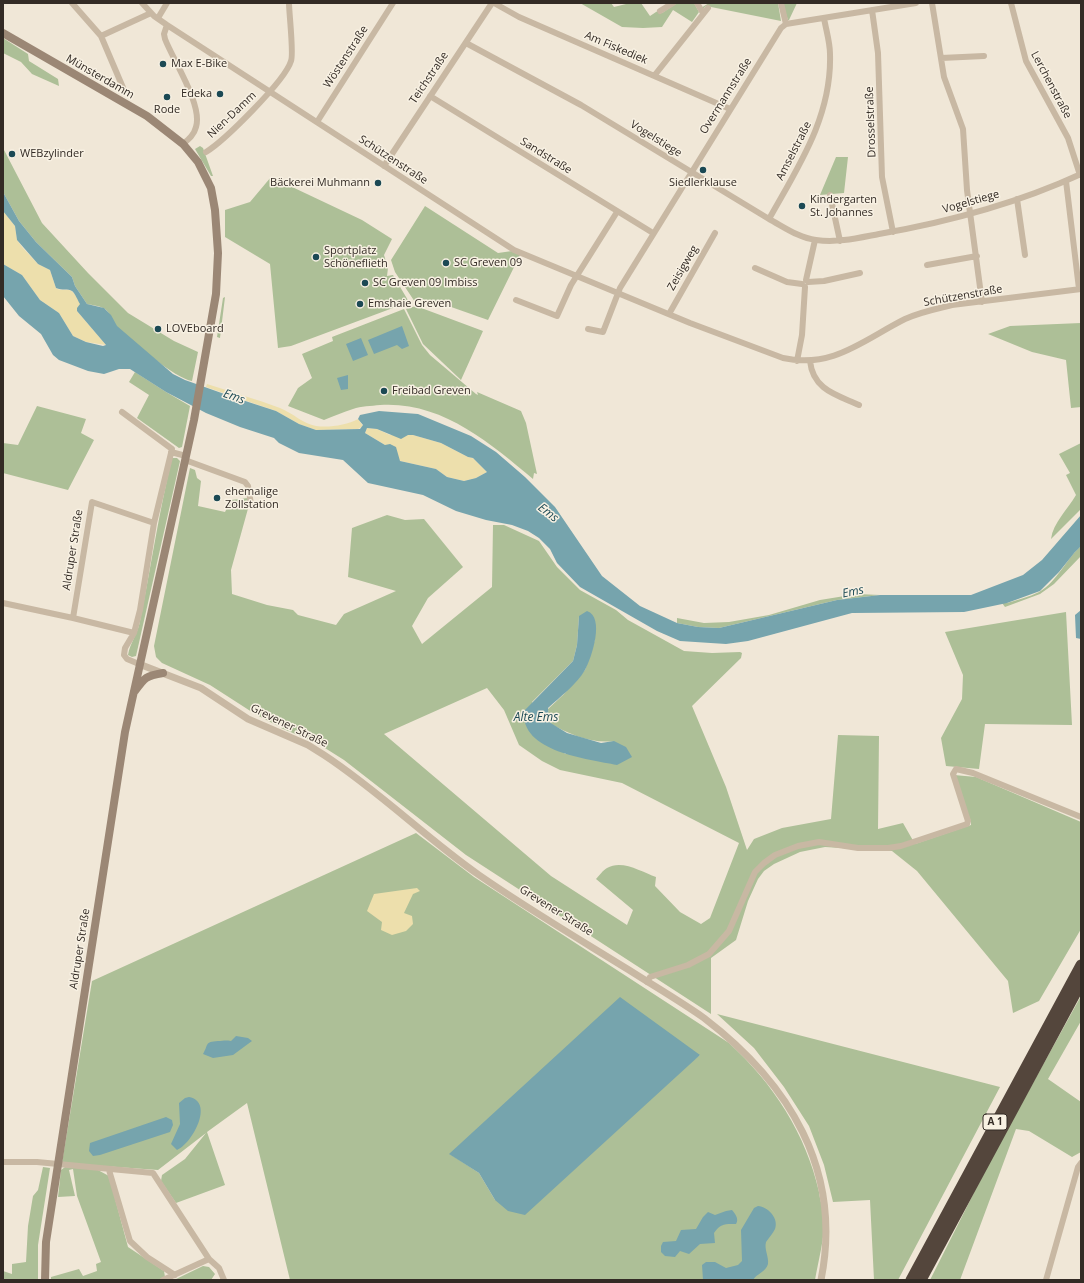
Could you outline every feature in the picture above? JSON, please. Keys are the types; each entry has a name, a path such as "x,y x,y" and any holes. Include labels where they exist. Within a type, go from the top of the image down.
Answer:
{"highway":[{"name":"A 1","path":"911,1280 1081,965"},
{"name":"A 1","path":"921,1280 1081,983"}],"main road":[{"name":"Münsterdamm","path":"3,33 146,116 183,144 194,156 203,170 213,197 218,253 216,294 208,350 194,420"},
{"name":"Aldruper Straße","path":"45,1280 46,1242 124,740 132,695 194,420"},
{"path":"132,695 144,678 149,675 163,673"}],"street":[{"path":"72,3 101,36 124,90"},
{"name":"Schützenstraße","path":"142,3 151,13 168,25 514,250 576,277 769,354 797,361 821,360 840,354 917,314 952,305 1080,289"},
{"path":"158,18 167,3"},
{"name":"Nien-Damm","path":"206,152 270,92 291,61 289,3"},
{"name":"Wöstenstraße","path":"317,122 393,3"},
{"name":"Teichstraße","path":"384,166 493,3"},
{"name":"Am Fiskediek","path":"493,3 519,17 730,109"},
{"path":"660,12 673,3"},
{"path":"697,3 703,13"},
{"path":"781,3 786,24 916,3"},
{"path":"932,3 944,77 963,129 967,190 982,302"},
{"name":"Lerchenstraße","path":"1011,3 1026,61 1068,138 1080,174"},
{"path":"654,76 708,8"},
{"name":"Drosselstraße","path":"872,10 878,53 882,177 893,232"},
{"path":"101,36 151,13"},
{"name":"Amselstraße","path":"769,219 804,158 819,124 824,105 830,54 824,18"},
{"name":"Overmannstraße","path":"618,294 653,233 776,34 786,24"},
{"path":"168,25 164,34 165,39 189,91 197,117 194,132 183,144"},
{"name":"Vogelstiege","path":"466,42 581,104 769,219 796,234 815,240 840,241 893,232 971,213 1017,199 1066,181 1080,174"},
{"path":"941,58 984,56"},
{"name":"Sandstraße","path":"430,96 653,233"},
{"path":"1066,181 1080,289"},
{"path":"830,195 840,241"},
{"path":"1017,199 1026,255"},
{"path":"516,300 557,316 576,277 617,212"},
{"name":"Zeisigweg","path":"668,314 715,233"},
{"path":"797,361 802,335 805,283 815,240"},
{"path":"927,265 977,256"},
{"path":"755,268 787,282 805,283 824,281 860,273"},
{"path":"588,329 603,332 618,294"},
{"path":"810,361 813,372 822,388 859,405"},
{"path":"122,412 171,447 154,522 140,610 134,633 125,648 124,655 127,659 139,664"},
{"path":"171,452 245,482 248,486 251,504"},
{"name":"Aldruper Straße","path":"73,618 92,502 154,522"},
{"path":"3,603 134,633"},
{"name":"Grevener Straße","path":"139,664 201,688 248,719 308,745 324,755 479,875 692,1009 731,1040 763,1072 794,1115 805,1134 814,1157 823,1194 827,1231 821,1280"},
{"path":"647,982 650,977 695,963 709,954 729,931 756,872 764,863 775,855 798,846 814,842 858,848 888,848 901,846 967,824 968,821 953,774 956,769 973,773 1081,817"},
{"path":"3,1162 58,1164 153,1173 209,1259 219,1268 224,1280"},
{"path":"1046,1280 1078,1167 1081,1163"},
{"path":"109,1170 130,1241 147,1257 175,1275"},
{"path":"163,1280 209,1259"}],"green space":[{"path":"580,3 611,3 614,7 630,3 641,3 650,16 659,10 662,13 677,3 694,3 699,12 692,22 673,10 662,27 622,27"},
{"path":"709,3 778,3 781,21 706,6 702,10 701,8"},
{"path":"782,3 797,3 789,20 788,20"},
{"path":"3,38 28,54 29,61 58,79 59,86 32,74 21,62 3,53"},
{"path":"200,146 203,148 213,176 211,176 195,149"},
{"path":"3,148 42,223 88,273 128,313 174,341 198,352 192,381 175,373 141,349 117,327 105,309 87,304 75,286 72,277 36,242 19,221 3,192"},
{"path":"836,157 848,157 844,193 820,195"},
{"name":"Sportplatz Schöneflieth","path":"271,177 362,220 392,239 384,255 388,268 387,276 393,275 409,302 291,346 278,348 270,264 225,237 225,210 250,202"},
{"path":"425,206 498,253 512,251 520,255 488,320 437,302 415,302 395,272 391,260"},
{"path":"225,297 220,338 217,337 223,298"},
{"path":"416,306 483,331 461,380 423,344 406,309"},
{"name":"Freibad Greven","path":"404,309 422,345 430,355 476,394 478,395 477,392 521,411 526,423 537,474 534,473 533,479 481,438 444,417 423,410 402,406 366,406 349,410 324,420 288,406 298,388 312,378 302,354 333,341 332,337"},
{"path":"1081,323 1081,407 1071,408 1066,360 1032,352 988,334 1010,326"},
{"path":"135,372 190,406 182,447 179,448 137,418 149,395 129,382"},
{"path":"37,406 86,419 81,433 94,440 68,490 3,473 3,443 18,445"},
{"path":"1081,443 1081,509 1051,539 1055,527 1076,495 1066,475 1070,473 1059,454"},
{"path":"172,458 177,458 180,461 136,656 132,657 128,655 130,646 138,630"},
{"path":"190,468 195,470 197,478 201,481 198,506 225,512 231,500 248,498 249,505 231,570 232,594 267,605 293,610 298,615 336,625 344,614 396,591 348,577 352,528 387,515 405,520 424,519 463,567 428,598 412,626 422,644 492,587 493,525 504,525 539,541 557,567 580,590 616,610 628,620 684,651 742,653 741,658 692,706 726,787 747,850 754,839 782,828 831,819 838,735 879,736 878,829 903,823 915,844 971,825 954,775 976,777 1081,822 1081,929 1039,1001 1013,1013 1008,981 917,871 892,851 825,847 800,852 774,864 764,871 758,879 748,901 736,940 711,958 711,1014 466,855 344,760 317,743 281,728 283,722 278,726 255,714 210,685 162,663 156,657 154,646","holes":["579,616 595,639 585,670 563,695 548,709 549,723 564,731 589,740 606,742 615,741 565,754 532,702 573,661 577,645","487,688 504,710 519,745 542,761 560,770 622,783 739,843 710,918 701,924 680,912 655,886 656,877 632,867 619,865 613,866 606,869 596,879 633,910 627,925 551,876 384,734"]},
{"path":"1081,546 1081,556 1054,584 1040,594 1005,607 1002,603 1027,597 1045,588"},
{"path":"857,594 880,595 837,600 719,628 698,627 677,623 677,618 704,623 729,622 769,615 820,600"},
{"path":"1066,612 1072,725 985,724 979,769 946,766 941,738 962,699 963,675 945,632"},
{"path":"416,833 474,877 729,1043 760,1075 786,1111 796,1130 806,1150 819,1192 824,1226 815,1280 290,1280 247,1103 207,1132 225,1185 176,1203 161,1181 162,1175 185,1159 206,1133 158,1170 62,1163 92,981","holes":["700,1055 495,1200 479,1173 450,1154"]},
{"path":"1081,996 1081,1021 1048,1079 1081,1102 1081,1152 1072,1157 1029,1131 1016,1129 960,1280 930,1280 991,1159"},
{"path":"717,1014 1000,1087 898,1280 874,1280 870,1200 833,1202 824,1165 809,1126 784,1087 754,1048"},
{"path":"43,1167 50,1168 38,1245 38,1280 3,1280 3,1271 12,1274 12,1264 26,1262 28,1226 33,1196 38,1190"},
{"path":"65,1167 96,1169 109,1176 128,1247 164,1271 165,1277 158,1280 51,1280 51,1277 79,1269 83,1276 97,1271 96,1264 101,1262 77,1196 73,1169 69,1170 75,1196 58,1197 61,1170"},
{"path":"203,1266 209,1267 215,1274 211,1280 174,1280"}],"sand":[{"path":"3,211 15,226 17,240 23,248 38,264 50,270 56,288 61,290 71,290 74,293 81,305 77,311 106,345 86,342 73,336 59,313 40,300 22,275 3,264"},
{"path":"207,384 280,408 311,425 321,427 332,426 349,423 358,419 363,426 358,429 316,430 299,424 276,411 206,387"},
{"path":"367,428 377,429 390,435 413,435 441,443 468,457 473,458 487,472 476,478 464,481 447,477 436,469 400,461 385,445 365,433"},
{"path":"417,888 420,891 413,894 404,913 412,916 413,924 406,931 392,935 381,930 382,922 367,911 374,894"}],"water":[{"name":"Ems","path":"3,192 19,221 36,242 72,277 75,286 87,304 104,308 111,315 117,326 173,374 185,380 276,411 299,424 316,430 360,429 363,425 358,419 360,415 379,411 418,414 471,436 496,452 525,477 555,507 602,576 640,606 677,623 698,627 719,628 837,600 880,595 971,595 1023,575 1042,560 1081,515 1081,546 1059,572 1040,591 1007,603 964,612 852,613 748,641 726,644 680,641 657,631 580,587 557,563 550,549 539,538 528,531 512,525 486,520 456,511 423,495 368,483 343,460 299,453 279,443 274,438 240,427 206,413 166,392 130,369 119,369 104,374 88,371 59,360 53,355 41,334 19,316 3,296 3,264 22,275 40,300 59,313 73,336 86,342 103,346 106,345 77,311 80,304 73,292 70,290 56,288 50,270 38,264 17,240 15,226 3,211","holes":["367,428 377,429 401,439 408,435 413,435 441,443 468,457 473,458 487,472 476,478 464,481 447,477 436,469 400,461 396,447 390,444 385,445 365,433"]},
{"path":"402,326 409,346 402,349 397,345 374,354 368,340"},
{"path":"361,338 368,355 353,361 346,344"},
{"path":"348,375 348,389 341,390 337,378"},
{"path":"1081,610 1081,639 1076,638 1075,615"},
{"name":"Alte Ems","path":"587,611 592,615 595,621 596,629 591,656 585,670 578,680 548,708 549,722 567,733 601,743 614,741 626,747 632,757 617,765 574,756 544,745 533,736 526,725 524,711 573,661 577,645 579,616"},
{"path":"620,997 700,1055 525,1215 508,1211 495,1200 479,1173 449,1154"},
{"path":"236,1036 248,1038 252,1041 233,1055 213,1058 203,1054 209,1043 231,1041"},
{"path":"189,1097 197,1100 201,1114 189,1140 177,1150 171,1144 180,1124 179,1103 185,1098"},
{"path":"166,1117 172,1120 173,1125 170,1132 100,1155 93,1156 89,1151 90,1143"},
{"path":"758,1206 765,1208 772,1214 776,1225 766,1242 768,1261 767,1267 753,1280 703,1280 702,1265 706,1262 715,1262 726,1268 738,1265 742,1261 741,1230 754,1208"},
{"path":"732,1210 737,1217 736,1224 726,1224 719,1227 714,1233 715,1243 700,1244 689,1254 680,1251 675,1257 665,1256 661,1252 663,1242 676,1241 681,1230 696,1229 703,1217 708,1212 715,1215"}],"place":[{"name":"Max E-Bike","path":"163,64"},
{"name":"Edeka","path":"220,94"},
{"name":"Rode","path":"167,97"},
{"name":"WEBzylinder","path":"12,154"},
{"name":"Siedlerklause","path":"703,170"},
{"name":"Bäckerei Muhmann","path":"378,183"},
{"name":"Kindergarten St. Johannes","path":"802,206"},
{"name":"Sportplatz Schöneflieth","path":"316,257"},
{"name":"SC Greven 09","path":"446,263"},
{"name":"SC Greven 09 Imbiss","path":"365,283"},
{"name":"Emshaie Greven","path":"360,304"},
{"name":"LOVEboard","path":"158,329"},
{"name":"Freibad Greven","path":"384,391"},
{"name":"ehemalige Zollstation","path":"217,498"}]}
